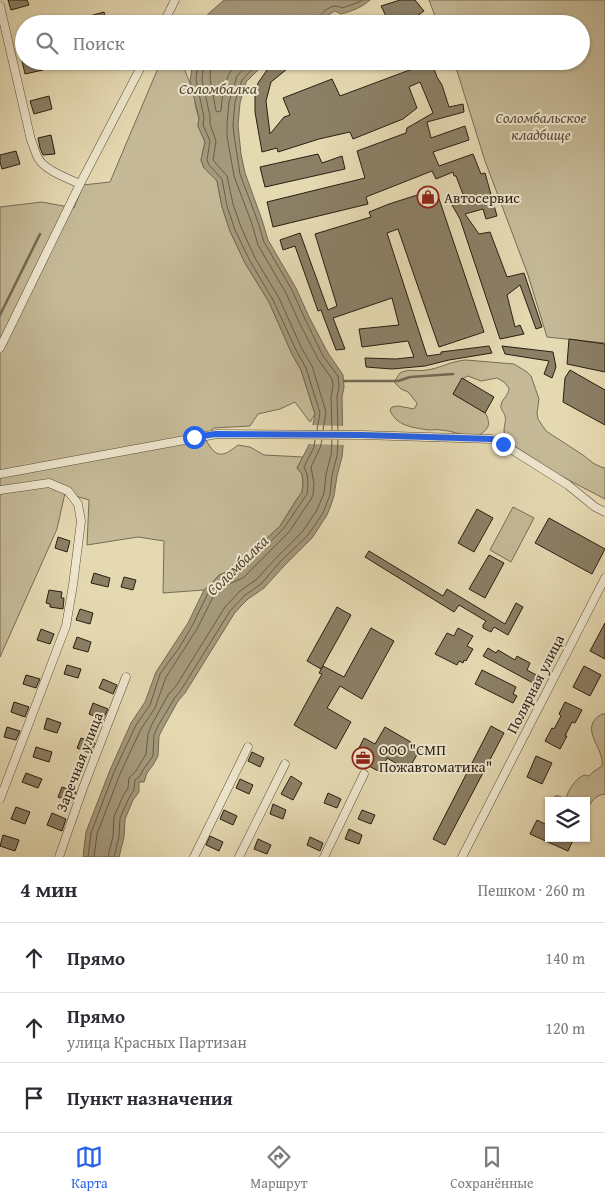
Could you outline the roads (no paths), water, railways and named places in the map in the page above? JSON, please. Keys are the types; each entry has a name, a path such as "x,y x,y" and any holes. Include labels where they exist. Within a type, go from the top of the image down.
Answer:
{"street":[{"path":"168,15 175,0"},
{"path":"0,6 15,69"},
{"path":"15,70 37,157 52,171 80,184"},
{"path":"0,348 80,184 139,70"},
{"path":"0,474 216,434 362,435 492,439 568,485 595,507 605,512"},
{"path":"0,490 49,484 68,491 78,504 80,521 66,626 0,799"},
{"name":"Полярная улица","path":"462,857 605,578"},
{"name":"Заречная улица","path":"59,857 83,788 126,678"},
{"path":"194,857 248,747"},
{"path":"239,857 285,764"},
{"path":"324,857 364,774"}],"water":[{"path":"224,0 370,0 360,7 341,14 335,11 328,15 208,14"},
{"name":"Соломбалка","path":"192,70 258,70 246,82 240,103 238,125 245,173 268,240 296,288 328,353 343,375 342,457 331,505 327,515 312,538 264,588 248,599 234,614 185,693 178,701 159,736 158,756 147,773 144,782 139,782 139,792 133,800 125,819 124,837 119,857 83,857 86,832 131,723 145,702 156,672 188,623 204,590 219,575 235,569 280,526 302,492 302,474 297,468 309,445 315,414 301,370 269,302 245,263 230,231 222,207 217,181 204,168 201,160 205,142 198,126 199,118 190,81"}],"waterway":[{"path":"0,315 40,234"},
{"path":"344,381 398,381 410,377 453,374"}],"place":[{"name":"Автосервис","path":"428,197"},
{"name":"ООО \"СМП Пожавтоматика\"","path":"363,758"}],"park label":[{"name":"Соломбальское кладбище","path":"541,126"}]}
